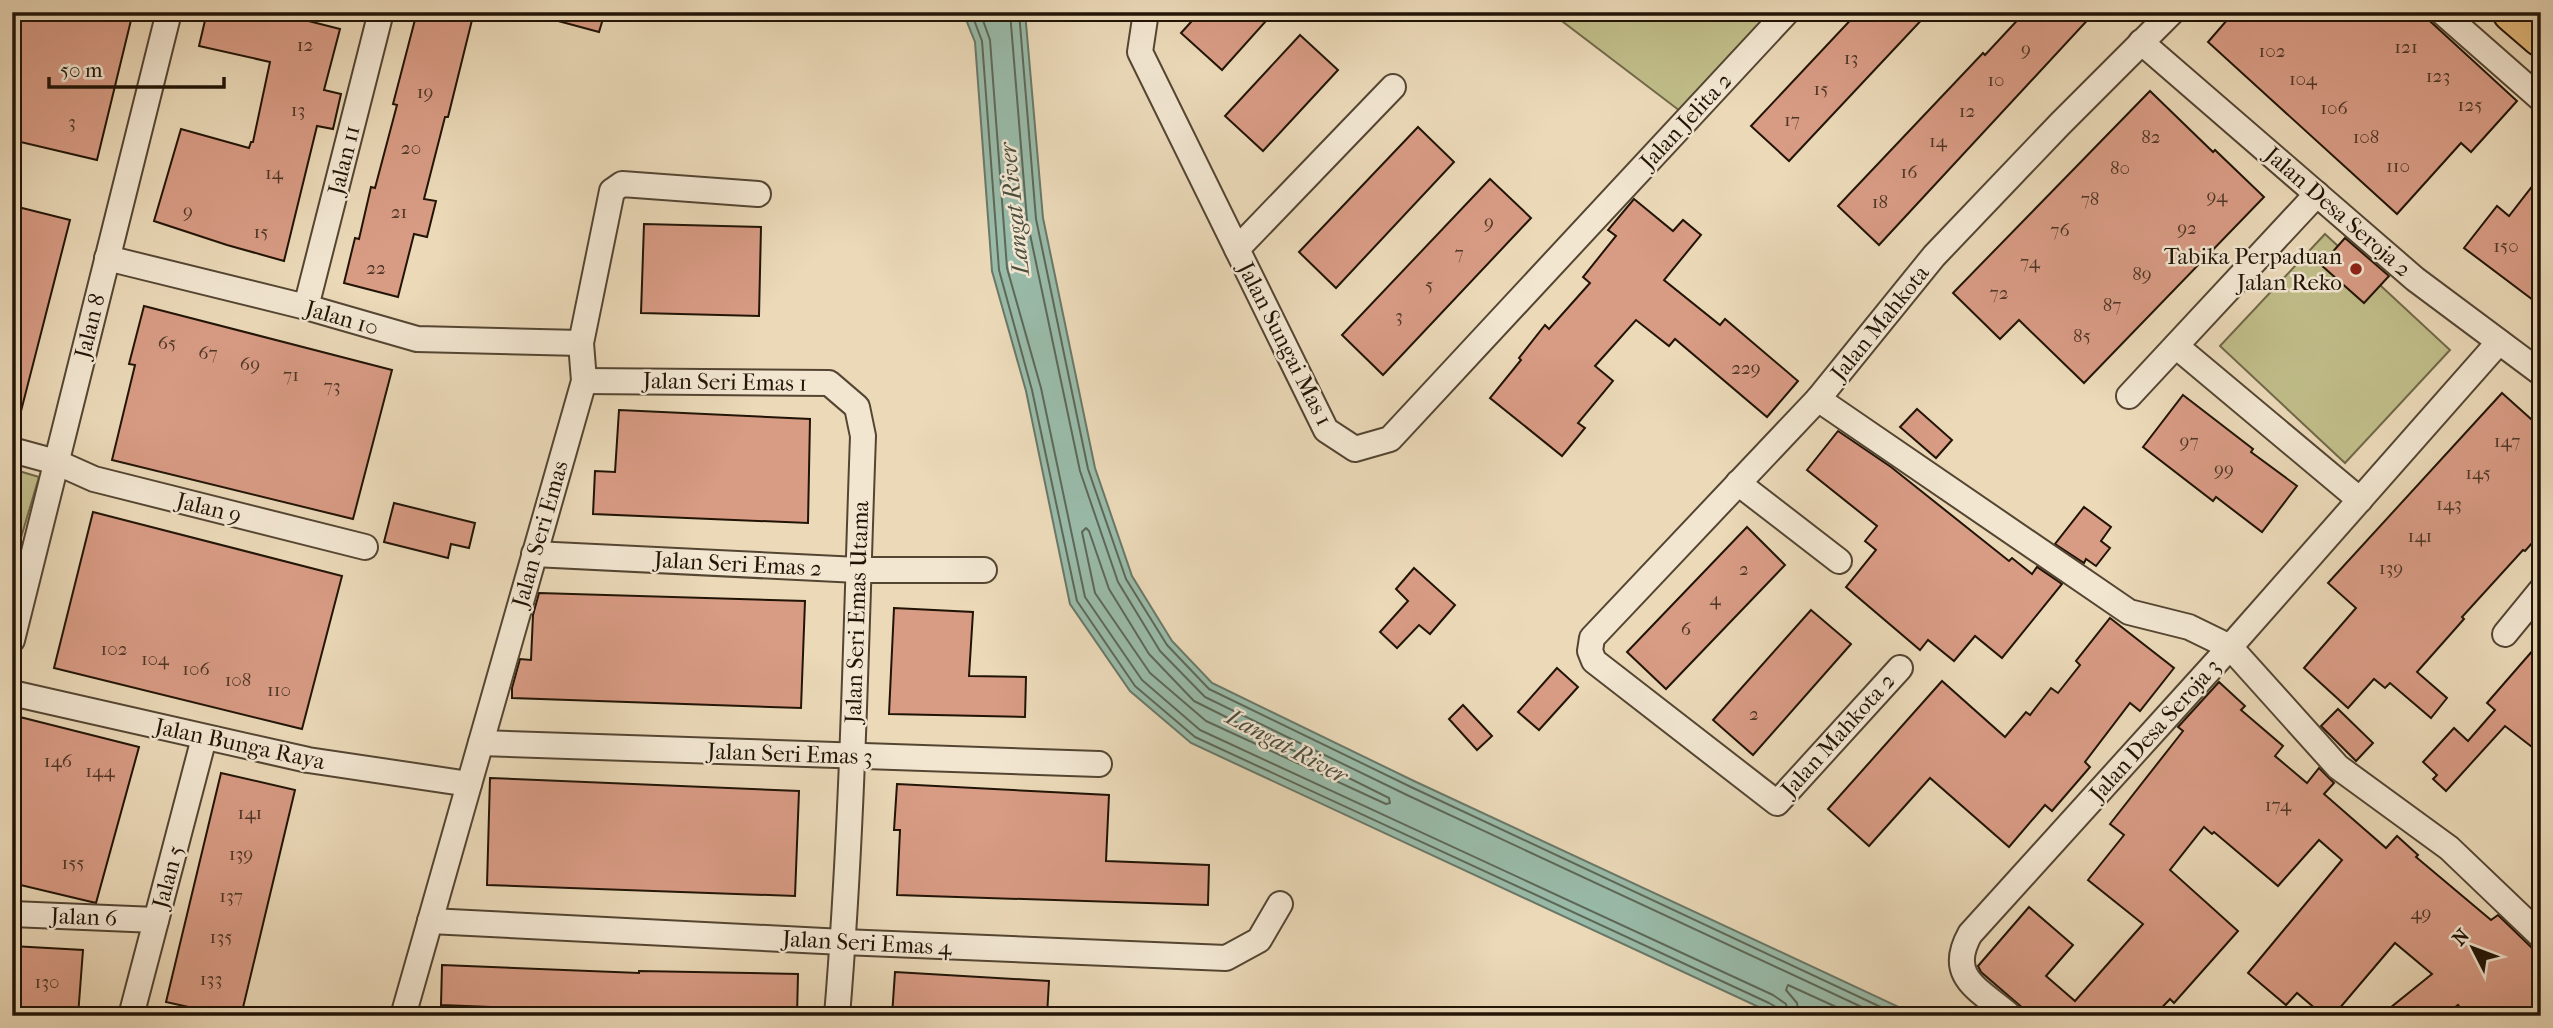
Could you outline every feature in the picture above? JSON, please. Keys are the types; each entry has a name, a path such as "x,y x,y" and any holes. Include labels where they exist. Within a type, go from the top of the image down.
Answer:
{"main road":[{"path":"2512,12 2541,37"}],"street":[{"name":"Jalan 8","path":"12,640 169,12"},
{"name":"Jalan 11","path":"306,307 381,12"},
{"name":"Jalan Sungai Mas 1","path":"1146,12 1140,52 1326,430 1355,449 1390,439 1585,230"},
{"name":"Jalan Jelita 2","path":"1585,230 1787,12"},
{"name":"Jalan Mahkota","path":"1777,803 1594,661 1590,650 1592,638 1818,399 1934,256 2172,12"},
{"path":"2442,12 2541,99"},
{"name":"Jalan Desa Seroja 2","path":"2141,43 2415,279 2541,373"},
{"path":"1237,249 1393,87"},
{"name":"Jalan Seri Emas","path":"403,1016 584,381 581,343 612,191 622,184 758,194"},
{"path":"2129,396 2317,194"},
{"name":"Jalan 10","path":"107,258 306,307 417,339 581,343"},
{"name":"Jalan Desa Seroja 3","path":"2010,1016 1964,976 1960,964 1962,949 1970,934 2230,647 2499,342"},
{"path":"2176,346 2360,500"},
{"name":"Jalan Seri Emas 1","path":"584,381 829,383 857,407"},
{"path":"1818,399 2129,612 2189,627 2230,647 2338,767 2449,848 2541,936"},
{"name":"Jalan Seri Emas Utama","path":"837,1016 852,757 863,436 857,407"},
{"path":"12,450 56,463"},
{"name":"Jalan 9","path":"56,463 94,479 365,547"},
{"path":"1738,483 1839,561"},
{"name":"Jalan Seri Emas 2","path":"534,554 858,570 984,570"},
{"path":"2505,634 2541,590"},
{"name":"Jalan Mahkota 2","path":"1777,803 1900,668"},
{"name":"Jalan Bunga Raya","path":"12,693 308,760 469,784"},
{"name":"Jalan 5","path":"131,1016 204,738"},
{"name":"Jalan Seri Emas 3","path":"481,743 1099,764"},
{"name":"Jalan Seri Emas 4","path":"430,921 1226,958 1259,940 1280,904"},
{"name":"Jalan 6","path":"12,914 156,920"}],"shaded area":[{"path":"1550,12 1772,12 1680,111"},
{"path":"2325,234 2450,350 2345,463 2220,346"},
{"path":"12,469 39,477 12,568"}],"water":[{"name":"Langat River","path":"963,12 1025,12 1043,218 1095,468 1132,576 1172,641 1212,683 1414,781 1901,1008 1911,1016 1778,1016 1191,743 1130,691 1070,604 1026,391 992,271 975,42"}],"building":[{"path":"12,12 133,12 97,160 12,140"},
{"path":"207,12 281,14 340,29 324,90 341,94 333,129 317,126 284,261 154,221 181,129 249,148 253,142 270,62 199,46"},
{"path":"417,12 474,12 424,199 436,201 427,237 414,234 398,297 344,283 355,238 359,239 371,187 375,188 397,105 393,104"},
{"path":"548,12 605,12 599,32 547,18"},
{"path":"1200,12 1274,12 1222,70 1181,33"},
{"path":"1858,12 1929,12 1789,161 1751,126"},
{"path":"2025,12 2095,12 1879,245 1838,206"},
{"path":"2234,12 2420,12 2517,101 2471,152 2461,143 2397,214 2208,42"},
{"path":"1300,35 1338,70 1263,151 1225,116"},
{"path":"2150,91 2264,197 2084,383 2019,320 2000,339 1953,293"},
{"path":"1418,127 1454,162 1336,288 1299,252"},
{"path":"2541,175 2541,306 2464,248 2497,206 2509,216"},
{"path":"1490,179 1531,218 1383,375 1342,335"},
{"path":"1634,199 1673,231 1683,220 1701,235 1664,280 1720,325 1725,319 1798,381 1767,417 1675,339 1669,346 1636,320 1595,366 1613,381 1578,423 1585,428 1562,456 1490,398 1545,325 1549,329 1590,283 1583,277 1616,236 1608,230"},
{"path":"18,207 70,220 19,419 12,418 12,228"},
{"path":"644,224 761,227 759,316 641,313"},
{"name":"Tabika Perpaduan Jalan Reko","path":"2345,238 2389,276 2364,303 2321,265"},
{"path":"144,306 392,370 353,519 112,460 135,365 129,364"},
{"path":"2502,393 2541,428 2541,533 2462,617 2464,619 2417,672 2447,698 2431,718 2390,683 2385,688 2374,679 2348,708 2304,668 2356,608 2328,583"},
{"path":"2183,395 2253,449 2251,452 2297,486 2262,532 2216,497 2213,501 2143,447"},
{"path":"1917,409 1952,440 1936,458 1900,427"},
{"path":"619,410 810,419 808,523 593,514 595,471 615,472"},
{"path":"1838,431 1891,467 2009,561 2012,558 2032,574 2037,567 2062,584 2002,658 1975,636 1954,661 1928,640 1920,650 1846,587 1876,550 1865,541 1877,526 1807,470"},
{"path":"394,503 475,523 469,548 451,544 448,558 384,542"},
{"path":"2084,507 2111,527 2101,541 2110,548 2096,566 2086,559 2084,563 2055,544"},
{"path":"93,512 342,576 302,729 54,668"},
{"path":"1747,527 1785,565 1666,689 1627,652"},
{"path":"1414,568 1455,605 1430,634 1419,625 1397,648 1380,632 1408,601 1396,589"},
{"path":"539,593 805,601 801,708 512,698 520,659 531,660 533,615"},
{"path":"894,608 973,612 969,676 1026,677 1025,717 889,714"},
{"path":"1811,610 1851,644 1753,755 1713,720"},
{"path":"2110,618 2174,668 2140,711 2130,703 2085,762 2090,767 2052,811 2045,805 2009,847 1930,778 1869,846 1828,809 1942,681 2005,737 2026,712 2030,715 2051,688 2058,693 2080,665 2076,661"},
{"path":"2541,641 2541,754 2505,726 2446,791 2433,779 2437,775 2423,762 2454,728 2468,741 2495,710 2487,703"},
{"path":"1557,668 1578,687 1539,730 1518,712"},
{"path":"2219,682 2245,706 2241,710 2283,746 2275,756 2307,783 2319,768 2334,783 2324,794 2386,848 2397,836 2418,855 2416,857 2491,920 2498,915 2531,947 2541,959 2541,1016 2467,1016 2458,1005 2444,1016 2412,1016 2390,1008 2432,974 2395,943 2333,1016 2324,1016 2297,993 2286,1005 2248,973 2342,860 2319,840 2278,886 2214,832 2212,834 2204,827 2170,870 2238,931 2174,1003 2170,999 2154,1016 2032,1016 1981,972 1978,966 2029,907 2073,945 2046,976 2075,1001 2143,924 2088,880 2124,835 2110,824 2183,731 2178,727"},
{"path":"1463,705 1492,736 1477,750 1449,719"},
{"path":"2338,709 2373,743 2356,761 2321,726"},
{"path":"12,715 139,747 96,903 12,883"},
{"path":"221,773 295,790 241,1016 229,1016 166,1002"},
{"path":"490,778 799,791 795,896 487,885"},
{"path":"897,784 1109,795 1106,861 1209,865 1208,905 897,895 900,830 894,830"},
{"path":"12,946 83,950 78,1016 12,1016"},
{"path":"442,965 639,973 798,974 797,1016 441,1005"},
{"path":"895,972 1049,981 1047,1016 892,1016"}],"place":[{"name":"Tabika Perpaduan Jalan Reko","path":"2356,269"}]}
